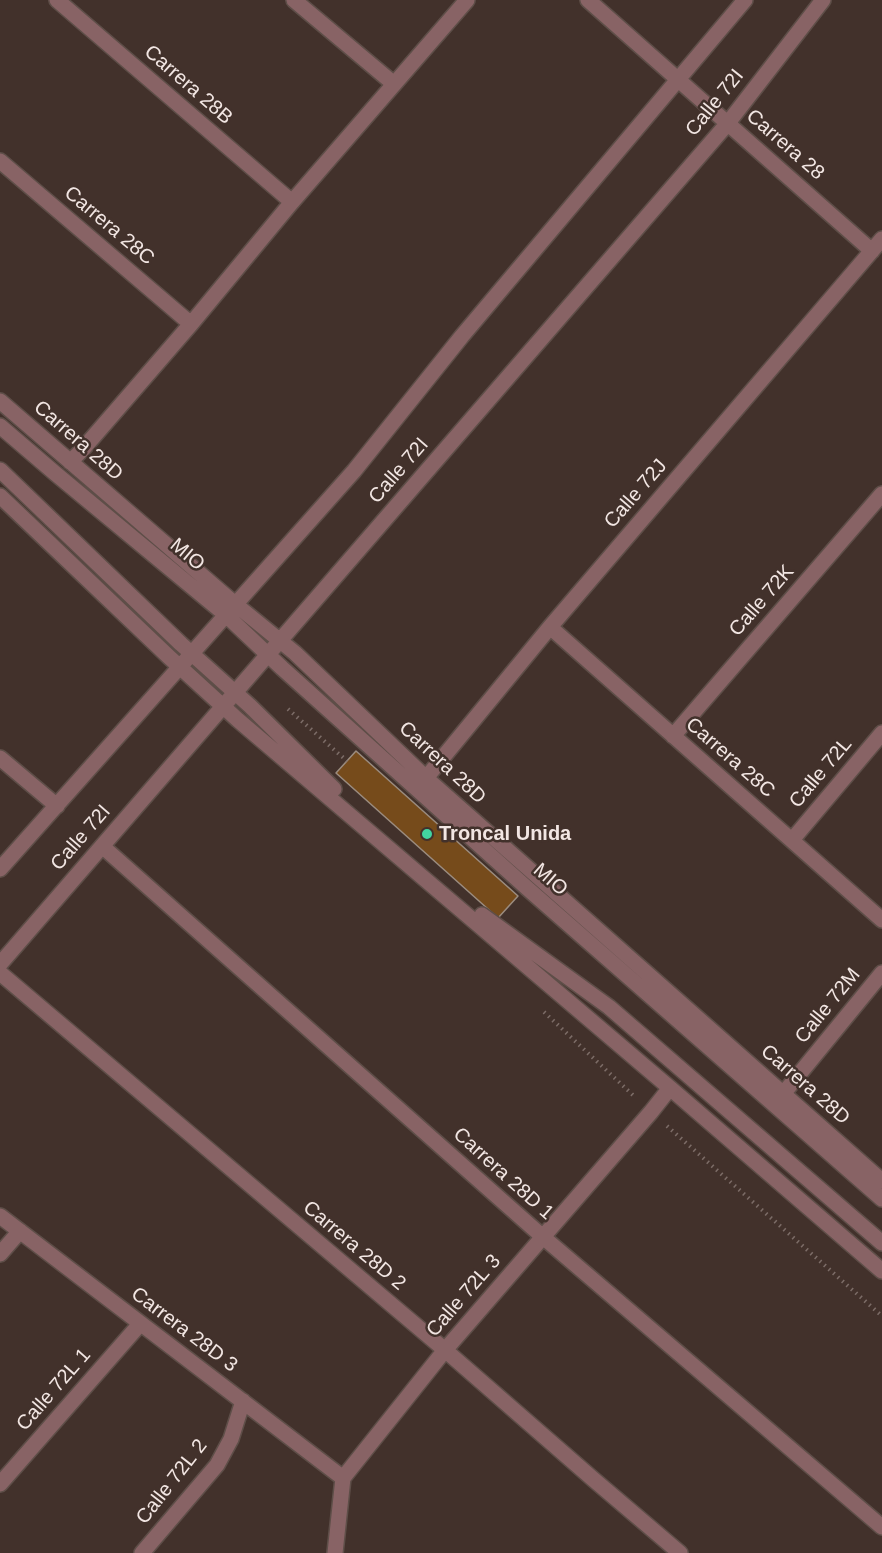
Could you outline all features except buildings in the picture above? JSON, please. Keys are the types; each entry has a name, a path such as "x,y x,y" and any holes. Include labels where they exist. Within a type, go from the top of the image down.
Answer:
{"street":[{"name":"Carrera 28B","path":"57,0 292,202"},
{"path":"294,0 394,84"},
{"path":"70,462 191,324 292,202 467,0"},
{"name":"Carrera 28","path":"588,0 728,123 877,245"},
{"name":"Calle 72I","path":"0,869 354,471 462,336 745,0"},
{"name":"Calle 72I","path":"0,964 728,123 823,0"},
{"name":"Carrera 28C","path":"0,161 191,324"},
{"name":"Calle 72J","path":"426,778 550,627 877,245"},
{"name":"Carrera 28D","path":"0,401 230,609 280,640 295,653 426,778 882,1181"},
{"name":"MIO","path":"0,426 56,474 230,609 268,654 527,888 882,1199"},
{"path":"0,470 191,654 235,692 324,780 493,924 609,1007 882,1243"},
{"name":"Calle 72K","path":"673,736 882,494"},
{"path":"0,496 238,720 882,1271"},
{"name":"Carrera 28C","path":"550,627 882,920"},
{"name":"Calle 72L","path":"792,840 882,733"},
{"path":"0,758 57,806"},
{"name":"Carrera 28D 1","path":"102,846 543,1237 882,1527"},
{"name":"Carrera 28D 2","path":"0,973 445,1350 680,1553"},
{"name":"Calle 72M","path":"783,1094 882,973"},
{"name":"Calle 72L 3","path":"343,1478 445,1350 670,1088"},
{"name":"Carrera 28D 3","path":"0,1216 343,1478"},
{"path":"0,1254 20,1231"},
{"name":"Calle 72L 1","path":"0,1484 140,1323"},
{"name":"Calle 72L 2","path":"142,1553 217,1465 231,1439 243,1401"},
{"path":"335,1553 343,1478"}],"path":[{"path":"281,703 347,761"}],"place":[{"name":"Troncal Unida","path":"427,834"}]}
